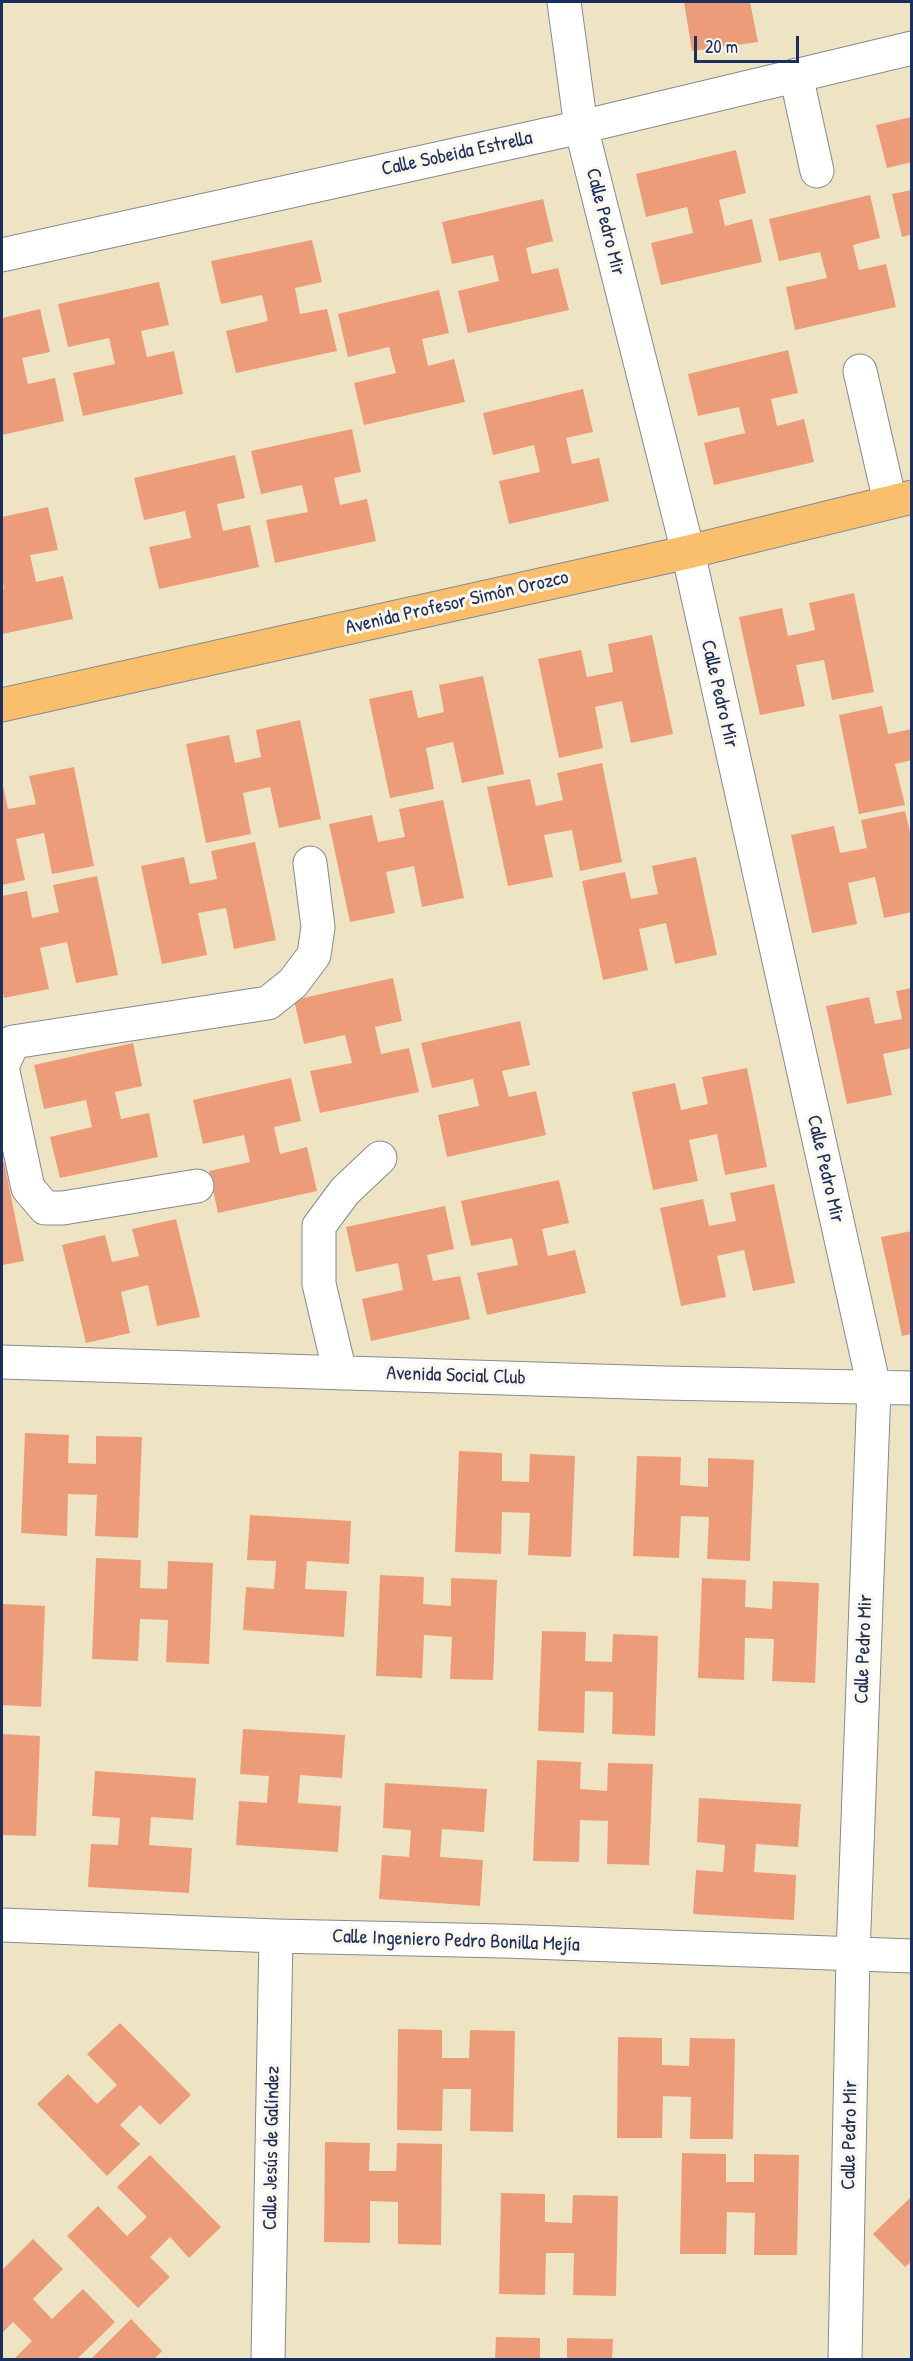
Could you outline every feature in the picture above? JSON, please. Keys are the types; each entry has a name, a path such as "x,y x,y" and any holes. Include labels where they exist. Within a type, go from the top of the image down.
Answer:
{"main road":[{"name":"Avenida Profesor Simón Orozco","path":"2,705 688,552 901,500"}],"street":[{"name":"Calle Pedro Mir","path":"564,2 581,127 688,552 874,1387 852,1955 845,2360"},
{"name":"Calle Sobeida Estrella","path":"2,255 581,127 912,48"},
{"path":"796,75 817,171"},
{"path":"860,371 901,500"},
{"path":"197,1186 63,1208 45,1208 28,1188 2,1067 13,1042 268,1003 293,983 314,955 318,927 310,863"},
{"path":"340,1373 319,1284 320,1226 345,1191 380,1158"},
{"name":"Avenida Social Club","path":"2,1362 912,1388"},
{"name":"Calle Ingeniero Pedro Bonilla Mejía","path":"2,1925 912,1956"},
{"name":"Calle Jesús de Galíndez","path":"268,2360 276,1936"}],"building":[{"path":"684,2 750,2 758,42 692,51"},
{"path":"912,117 912,162 887,168 876,125"},
{"path":"736,150 746,193 719,200 725,226 752,219 762,262 661,285 651,243 693,233 687,207 646,217 636,174"},
{"path":"912,190 912,234 902,237 892,194"},
{"path":"870,195 880,238 853,245 859,270 886,264 896,307 795,330 786,287 827,278 820,252 779,261 769,219"},
{"path":"543,199 553,241 526,248 532,274 558,268 569,310 468,333 458,291 499,281 493,255 452,264 442,222"},
{"path":"312,240 322,282 295,288 300,314 327,309 337,351 236,373 226,331 268,321 262,295 221,304 211,261"},
{"path":"159,282 169,325 141,331 147,357 174,351 183,394 83,416 73,373 115,364 109,338 68,347 58,304"},
{"path":"439,290 449,333 422,339 428,366 454,359 465,402 364,425 354,383 396,373 389,347 348,357 338,314"},
{"path":"40,309 50,352 22,358 28,384 55,378 64,421 2,435 2,318"},
{"path":"788,350 798,393 771,399 777,426 804,419 814,462 714,485 704,443 745,433 739,407 698,416 688,374"},
{"path":"583,389 593,432 566,438 572,464 599,458 609,501 509,524 499,481 540,472 534,445 493,455 483,413"},
{"path":"352,429 361,472 334,478 340,505 367,499 376,541 275,563 266,520 308,512 302,485 261,494 251,451"},
{"path":"235,455 245,498 217,504 223,531 250,525 259,567 159,589 149,547 191,538 185,511 144,520 134,478"},
{"path":"48,507 58,550 30,555 36,582 63,576 73,619 2,634 2,589 4,589 2,517"},
{"path":"854,593 874,692 832,700 824,660 796,665 805,706 760,715 739,617 782,608 788,636 815,630 809,603"},
{"path":"652,635 673,734 631,743 622,701 595,707 603,748 559,758 538,659 581,650 587,677 613,672 608,644"},
{"path":"483,676 504,774 462,783 453,742 426,748 434,789 390,798 369,699 412,690 418,718 444,712 439,685"},
{"path":"882,706 888,734 912,729 912,760 895,764 905,805 859,814 839,715"},
{"path":"300,720 321,819 279,828 270,787 243,793 251,834 206,843 186,744 229,735 235,763 261,757 256,730"},
{"path":"602,763 622,862 580,871 572,830 544,835 553,877 508,886 487,787 530,779 536,806 563,800 557,773"},
{"path":"74,767 94,866 52,874 44,833 16,839 25,880 2,885 2,781 8,809 36,804 29,776"},
{"path":"443,800 464,898 422,907 414,866 386,872 395,913 350,922 329,824 372,815 378,842 405,837 399,809"},
{"path":"905,811 912,840 912,912 884,918 875,877 848,883 857,924 812,933 791,835 834,826 840,853 867,848 861,820"},
{"path":"255,842 276,940 234,949 226,908 198,913 207,955 162,964 141,866 184,857 190,884 217,879 211,851"},
{"path":"696,857 717,955 675,964 666,923 639,929 648,970 603,980 582,881 625,872 631,899 658,894 652,866"},
{"path":"97,876 118,975 76,983 67,942 40,948 49,989 4,998 2,896 27,891 32,918 59,912 53,885"},
{"path":"393,978 402,1021 375,1027 381,1054 409,1048 419,1092 320,1113 310,1071 352,1063 345,1035 304,1044 294,1000"},
{"path":"912,988 912,1048 883,1054 892,1095 847,1104 826,1006 869,997 875,1024 902,1019 896,991"},
{"path":"520,1021 530,1065 502,1071 509,1097 536,1091 546,1135 447,1157 438,1115 479,1106 473,1079 432,1088 421,1043"},
{"path":"133,1043 142,1086 115,1092 121,1119 149,1113 158,1157 60,1178 50,1137 92,1127 86,1100 44,1109 34,1065"},
{"path":"747,1068 767,1167 725,1175 717,1134 689,1140 698,1181 653,1190 632,1092 675,1083 681,1110 708,1104 702,1077"},
{"path":"291,1078 301,1121 274,1127 280,1154 307,1147 317,1191 218,1213 209,1171 250,1162 244,1135 203,1144 193,1100"},
{"path":"2,1162 4,1162 24,1261 2,1265"},
{"path":"559,1180 569,1223 542,1229 548,1256 575,1250 586,1293 487,1315 477,1273 518,1265 512,1238 471,1246 461,1201"},
{"path":"774,1184 795,1283 753,1291 744,1250 717,1256 726,1297 681,1306 660,1208 703,1199 709,1226 736,1221 730,1193"},
{"path":"445,1206 454,1249 427,1255 433,1281 460,1276 470,1319 371,1341 362,1299 403,1290 398,1263 356,1272 346,1227"},
{"path":"176,1219 200,1317 157,1326 148,1285 121,1292 130,1333 86,1343 62,1245 105,1235 112,1262 139,1256 132,1229"},
{"path":"912,1231 912,1334 902,1336 881,1237"},
{"path":"25,1433 69,1435 68,1463 96,1464 96,1436 142,1437 138,1538 95,1536 97,1495 68,1494 67,1536 21,1533"},
{"path":"459,1451 502,1453 502,1481 529,1482 530,1454 575,1456 571,1557 528,1555 530,1513 502,1512 501,1554 455,1552"},
{"path":"637,1456 681,1457 680,1485 708,1487 708,1458 754,1460 750,1561 707,1559 709,1517 681,1516 679,1558 633,1556"},
{"path":"250,1515 351,1521 349,1564 307,1561 305,1589 347,1591 344,1637 243,1630 246,1587 274,1589 276,1561 247,1560"},
{"path":"96,1558 141,1560 140,1588 167,1589 168,1561 213,1563 209,1664 166,1662 168,1620 140,1619 138,1661 92,1659"},
{"path":"380,1575 424,1577 423,1604 451,1606 451,1578 497,1580 493,1680 450,1679 452,1637 424,1635 422,1678 376,1676"},
{"path":"702,1578 746,1580 745,1607 772,1609 773,1581 819,1583 815,1683 772,1681 774,1639 745,1638 744,1680 698,1678"},
{"path":"2,1604 45,1606 41,1707 2,1705"},
{"path":"542,1631 586,1632 585,1661 612,1662 613,1634 658,1636 655,1736 612,1734 613,1692 585,1691 584,1733 538,1731"},
{"path":"243,1729 345,1735 342,1778 300,1775 298,1803 341,1806 338,1852 236,1845 239,1801 267,1803 269,1776 240,1774"},
{"path":"2,1734 40,1736 36,1836 2,1835"},
{"path":"537,1760 581,1762 580,1789 607,1791 608,1763 653,1764 649,1865 607,1864 608,1821 580,1820 579,1862 533,1861"},
{"path":"95,1771 196,1778 193,1820 151,1817 149,1845 192,1848 189,1893 88,1887 91,1844 118,1845 120,1818 92,1816"},
{"path":"385,1783 487,1789 484,1832 442,1829 440,1857 483,1860 480,1906 379,1899 382,1855 409,1857 411,1830 383,1828"},
{"path":"699,1798 801,1804 798,1847 756,1844 754,1872 796,1875 794,1920 693,1914 696,1870 723,1872 725,1845 697,1842"},
{"path":"120,2023 191,2095 160,2125 140,2105 120,2125 140,2144 107,2176 37,2104 68,2074 97,2104 117,2085 87,2054"},
{"path":"398,2029 442,2030 442,2058 469,2058 470,2030 515,2031 513,2132 470,2131 471,2089 443,2089 442,2131 397,2130"},
{"path":"618,2037 662,2038 662,2065 689,2066 690,2038 735,2039 733,2139 690,2139 691,2097 663,2096 662,2138 617,2138"},
{"path":"325,2142 370,2143 369,2171 396,2171 397,2143 442,2144 441,2245 398,2244 398,2202 370,2201 370,2243 324,2242"},
{"path":"682,2153 726,2154 726,2182 754,2182 754,2154 799,2155 797,2255 754,2255 755,2213 727,2212 726,2254 680,2254"},
{"path":"150,2155 221,2227 189,2258 170,2237 150,2257 170,2277 138,2308 67,2236 98,2206 127,2236 147,2217 117,2187"},
{"path":"501,2193 545,2194 545,2222 572,2223 573,2195 618,2196 616,2296 573,2295 574,2253 546,2253 545,2295 499,2294"},
{"path":"912,2196 912,2261 905,2267 873,2234"},
{"path":"33,2239 63,2269 33,2299 52,2319 83,2289 115,2322 76,2360 13,2360 32,2341 13,2322 2,2333 2,2270"},
{"path":"131,2319 162,2351 153,2360 90,2360"},
{"path":"496,2337 540,2338 540,2360 495,2360"},
{"path":"567,2338 613,2339 612,2360 567,2360"}]}
